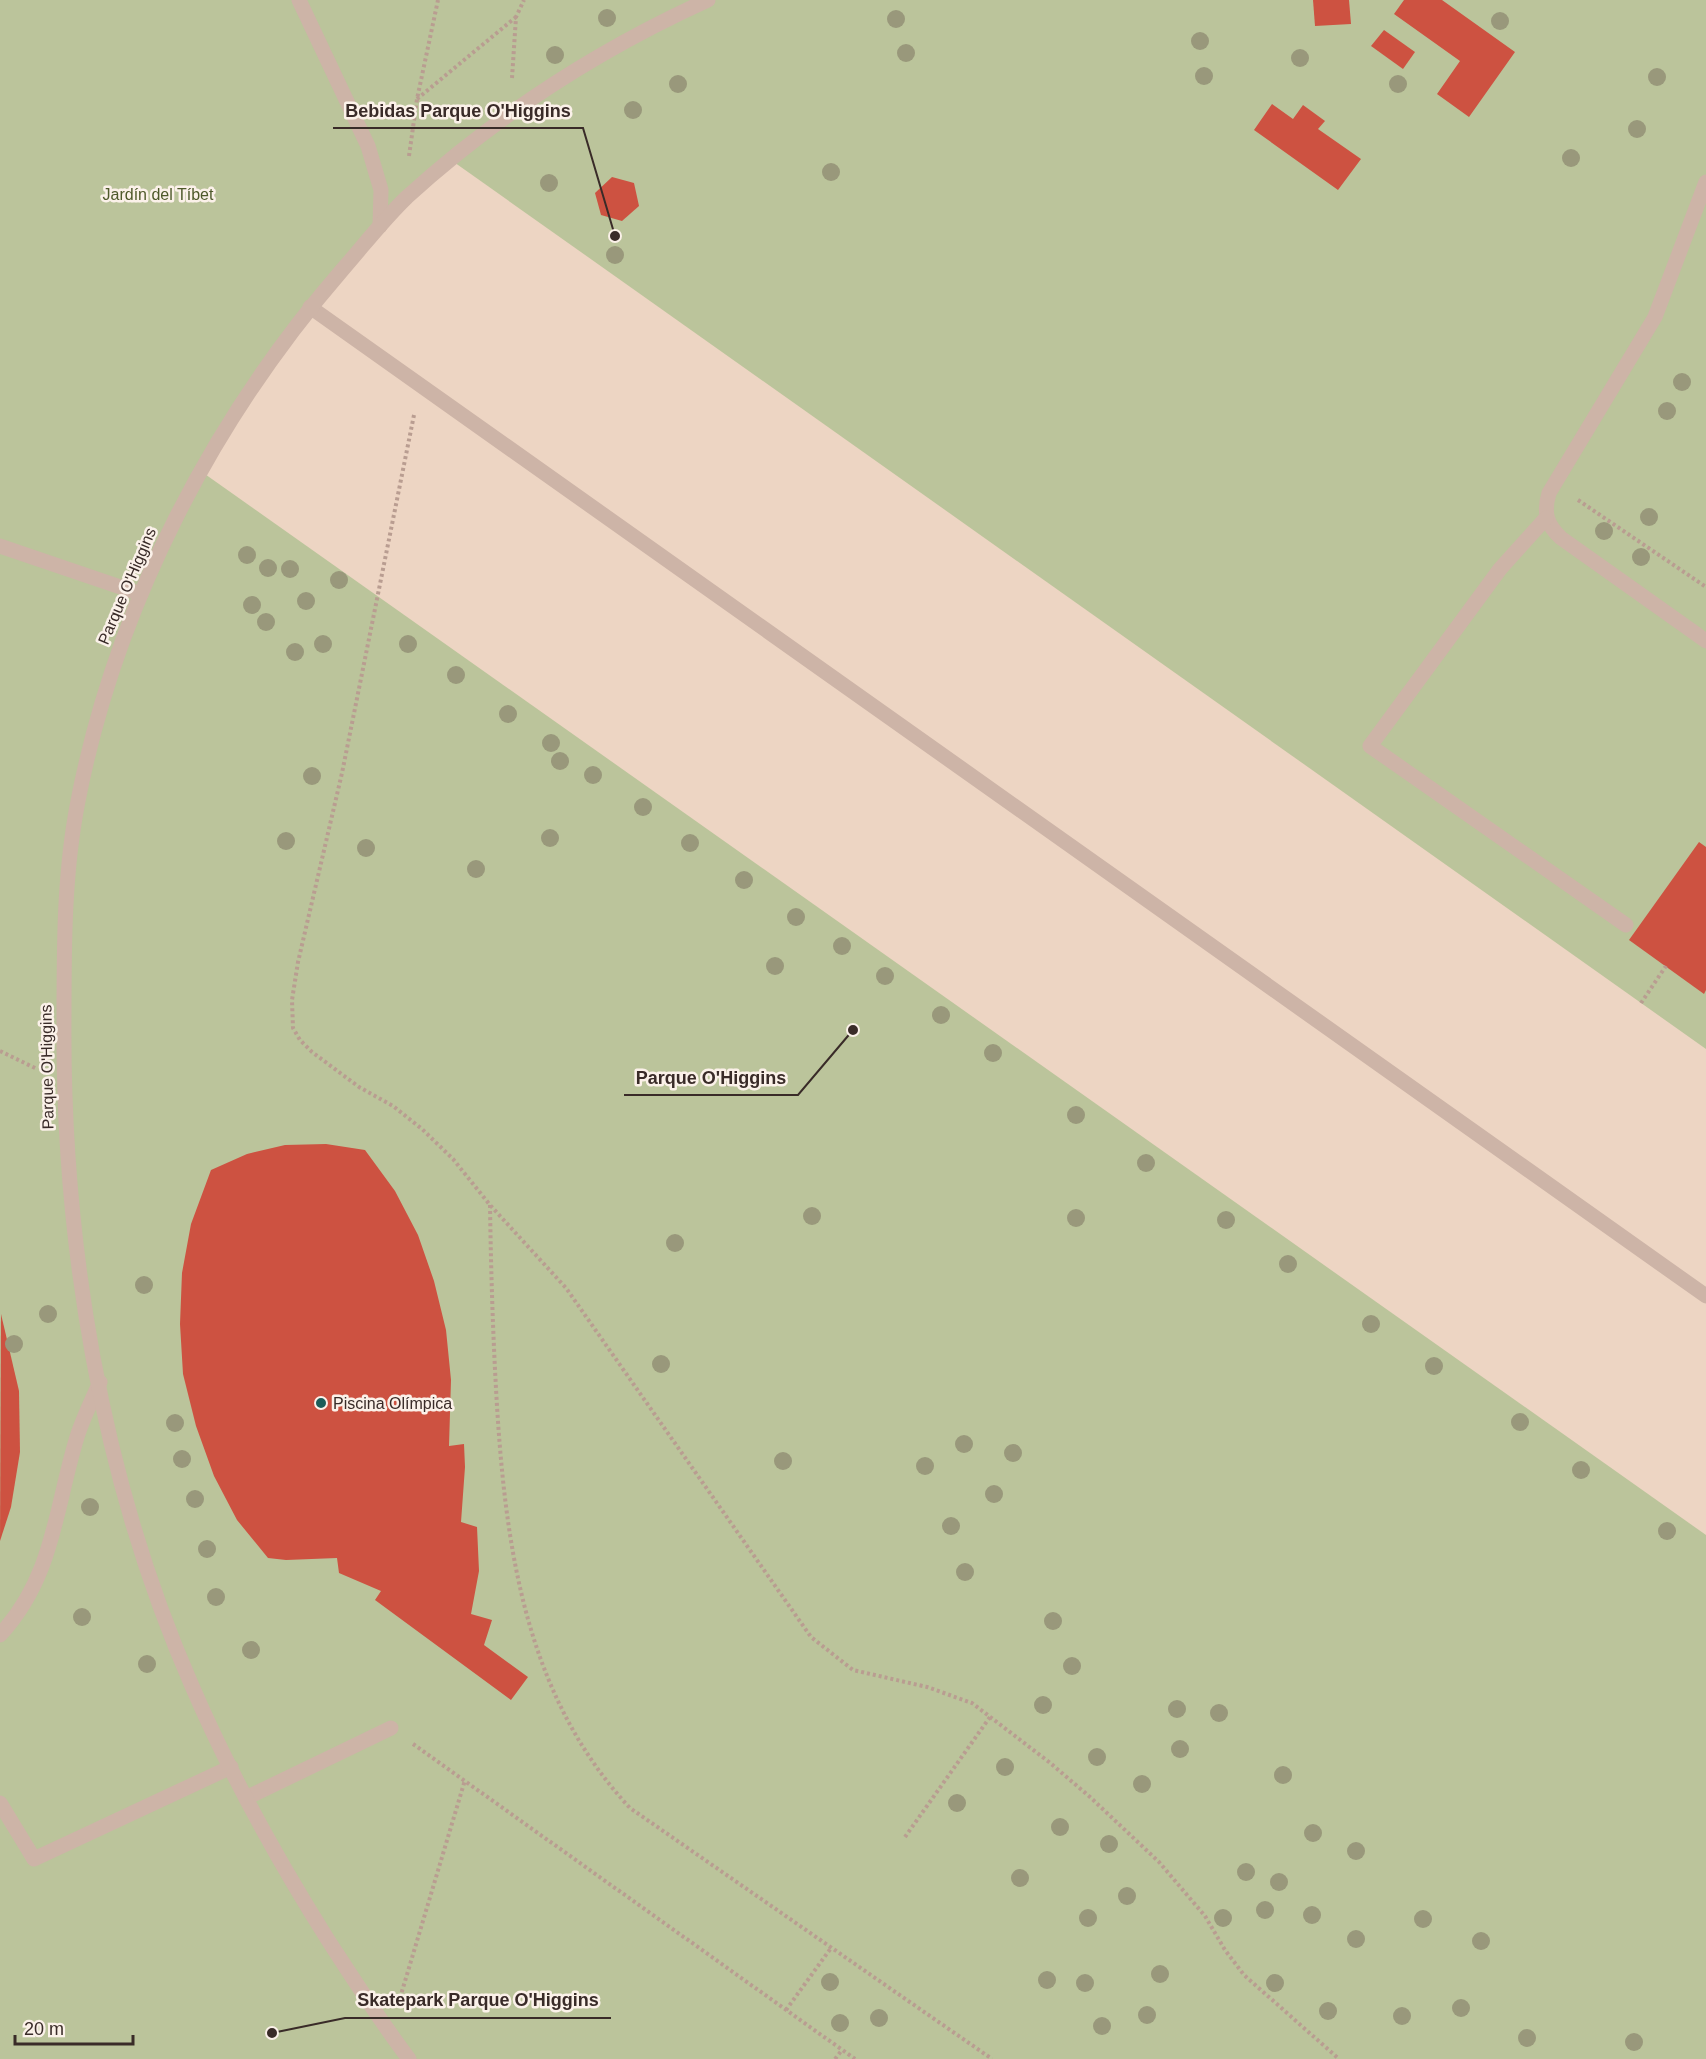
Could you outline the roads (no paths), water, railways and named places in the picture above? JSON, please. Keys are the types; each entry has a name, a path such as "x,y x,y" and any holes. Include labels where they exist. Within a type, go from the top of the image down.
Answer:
{"lane":[{"path":"299,0 368,146 381,190 380,226"},
{"name":"Parque O'Higgins","path":"409,2059 299,1893 246,1797 189,1680 158,1599 110,1437 75,1242 64,1082 64,947 76,807 110,675 158,551 208,460 241,406 310,307 402,201 510,112 613,49 708,0"},
{"path":"1706,182 1655,317 1554,484 1545,505 1546,518 1552,530 1561,538 1706,641"},
{"path":"310,307 1706,1296"},
{"path":"1546,518 1500,569 1370,746 1626,925"},
{"path":"0,546 141,594"},
{"path":"0,1635 18,1616 37,1583 60,1511 78,1437 100,1382"},
{"path":"246,1797 391,1728"},
{"path":"0,1803 34,1859 231,1767"}],"place":[{"name":"Bebidas Parque O'Higgins","path":"615,236"},
{"name":"Parque O'Higgins","path":"853,1030"},
{"name":"Piscina Olímpica","path":"321,1403"},
{"name":"Skatepark Parque O'Higgins","path":"272,2033"}],"park label":[{"name":"Jardín del Tíbet","path":"158,194"}]}
